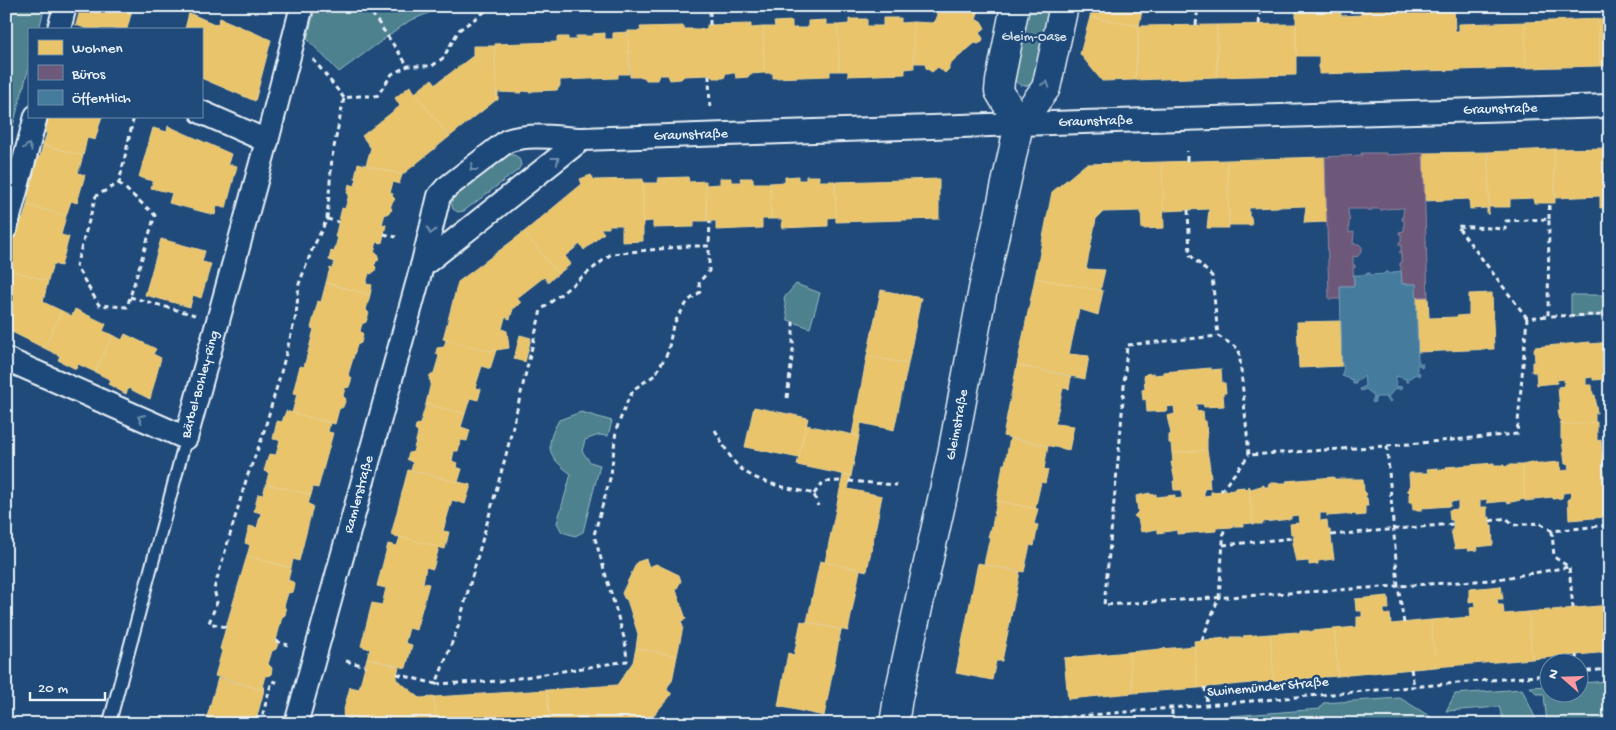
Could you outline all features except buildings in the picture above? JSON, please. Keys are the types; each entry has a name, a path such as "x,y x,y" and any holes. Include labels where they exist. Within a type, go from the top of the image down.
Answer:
{"street":[{"path":"59,28 65,6"},
{"name":"Bärbel-Bohley-Ring","path":"6,359 186,438 302,6"},
{"path":"1015,6 999,91 1019,124"},
{"name":"Gleimstraße","path":"894,724 898,698 950,465 983,289 1019,124 1046,88 1064,6"},
{"name":"Graunstraße","path":"582,139 1610,106"},
{"path":"202,112 267,142"},
{"path":"6,228 35,118"},
{"name":"Ramlerstraße","path":"296,724 440,196 446,188 507,141 519,137 582,139"},
{"path":"422,266 582,139"}],"lane":[{"path":"109,724 186,438"}],"path":[{"path":"367,6 408,66"},
{"path":"344,98 377,96 392,74 408,66 432,66 444,58 459,30 492,6"},
{"path":"710,6 710,25"},
{"path":"1196,25 1198,6"},
{"path":"1259,24 1261,6"},
{"path":"226,627 209,623 217,602 214,589 247,477 262,438 280,376 296,316 299,284 312,250 327,219 332,157 344,98 294,35"},
{"path":"709,75 711,134"},
{"path":"119,183 155,215 127,307 99,305 76,266 96,196 119,183 134,118"},
{"path":"1187,151 1187,161"},
{"path":"1548,316 1550,203"},
{"path":"1188,210 1190,255 1212,276 1218,336"},
{"path":"327,219 338,222"},
{"path":"1249,455 1387,446 1518,434 1527,318 1457,226 1505,229 1506,221 1549,219"},
{"path":"397,674 436,684 500,681 627,660 625,641 594,535 611,475 616,430 627,402 634,389 655,375 668,352 673,325 688,301 700,292 699,282 709,271 710,221"},
{"path":"384,234 396,237"},
{"path":"436,684 458,627 498,484 541,310 611,254 688,246 709,246"},
{"path":"130,297 185,312"},
{"path":"1527,318 1610,315"},
{"path":"788,398 793,350 793,322"},
{"path":"1221,491 1249,455 1239,349 1218,336 1127,345 1104,605 1219,596 1492,580 1570,567"},
{"path":"715,430 734,462 744,470 760,480 814,494"},
{"path":"1387,446 1398,586 1404,623"},
{"path":"814,494 823,482 842,481"},
{"path":"849,481 897,485"},
{"path":"814,494 818,506"},
{"path":"1490,521 1506,518 1514,525 1540,523 1552,531 1610,525"},
{"path":"1331,535 1453,524"},
{"path":"1202,640 1219,596 1224,528"},
{"path":"1552,531 1554,557 1570,567"},
{"path":"1223,545 1294,538"},
{"path":"1570,567 1573,608"},
{"path":"276,641 288,645"},
{"path":"346,661 365,666"},
{"path":"1411,669 1414,686"},
{"path":"1588,671 1610,669"},
{"name":"Swinemünder Straße","path":"989,724 1538,675"},
{"path":"260,724 272,681 280,683"},
{"path":"1205,687 1207,704"},
{"path":"1172,708 1172,724"}],"green space":[{"path":"6,6 45,6 39,28 28,28 28,71 6,151"},
{"path":"316,6 446,6 409,21 339,72 307,39"},
{"name":"Gleim-Oase","path":"1024,6 1056,6 1036,82 1026,86 1017,83 1013,77"},
{"path":"509,155 514,155 521,163 518,170 464,211 458,212 453,209 451,203 454,197"},
{"path":"796,284 820,293 810,328 788,320 784,298"},
{"path":"1571,295 1610,295 1610,315 1571,317"},
{"path":"581,412 612,421 608,436 599,435 585,440 582,451 590,462 600,465 583,532 575,536 562,532 557,523 571,474 557,462 550,450 550,444 554,429 559,420"},
{"path":"1610,681 1610,724 1547,724 1545,702 1588,702 1588,682"},
{"path":"1530,687 1538,687 1538,694 1537,694"},
{"path":"1522,689 1538,724 1505,724 1499,707 1446,711 1455,694"},
{"path":"1400,698 1431,717 1428,724 1178,724 1180,720 1320,709 1323,703"}]}
